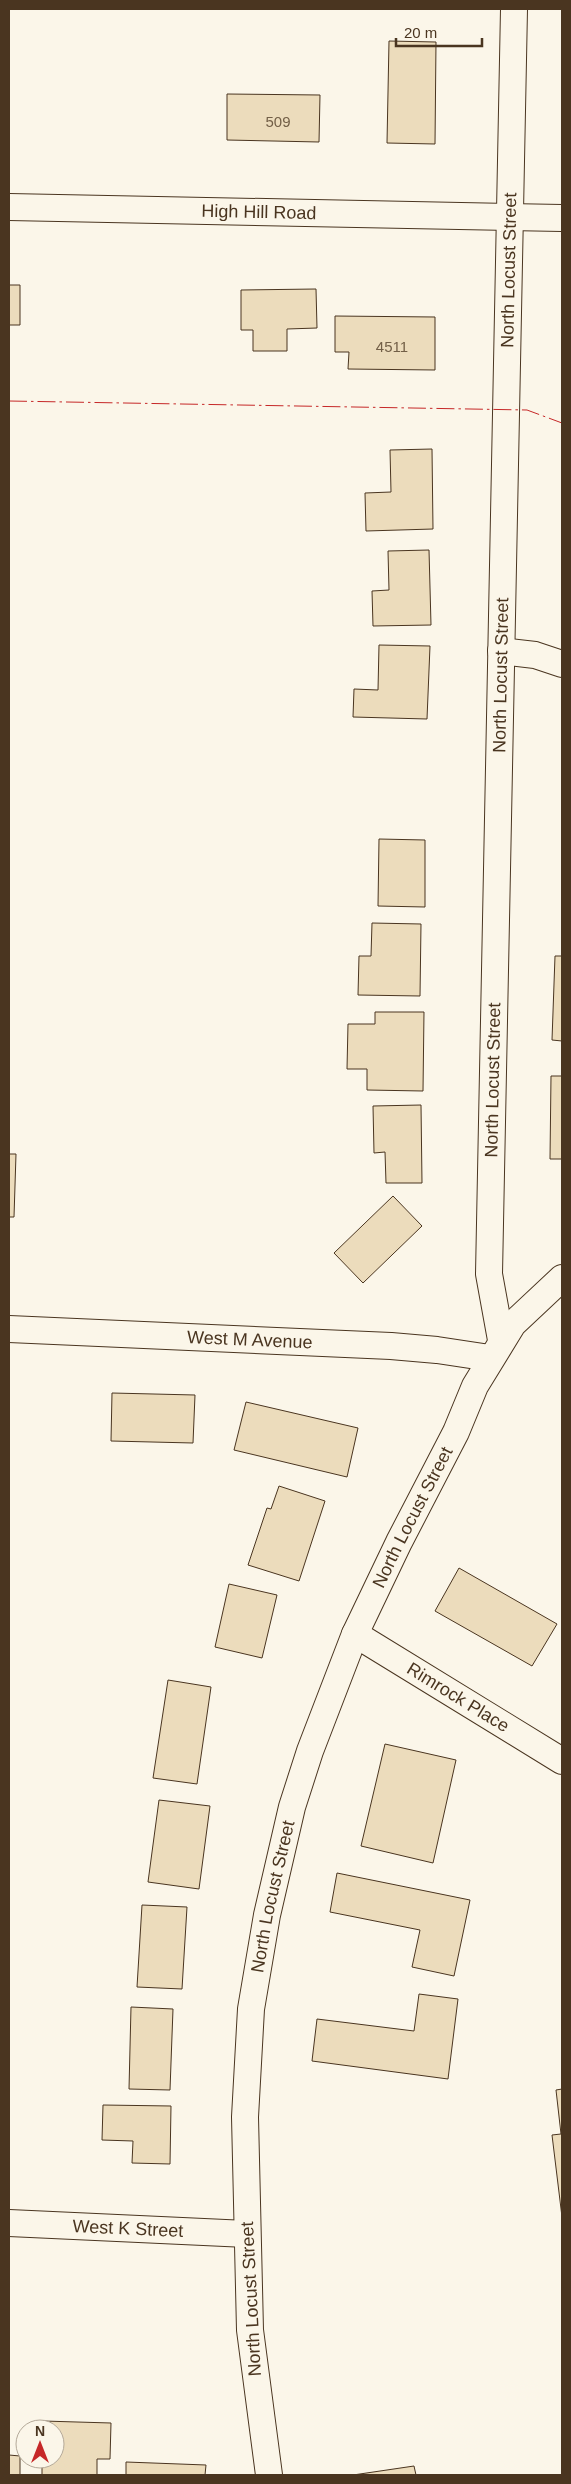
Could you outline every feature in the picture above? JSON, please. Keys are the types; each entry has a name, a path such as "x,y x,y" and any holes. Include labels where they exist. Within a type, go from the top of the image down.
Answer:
{"street":[{"name":"North Locust Street","path":"270,2475 250,2330 245,2117 251,2009 267,1915 292,1807 310,1751 355,1634 496,1349 489,1274 514,9"},
{"name":"High Hill Road","path":"9,206 562,218"},
{"path":"501,651 535,655 562,664"},
{"path":"496,1349 513,1324 562,1278"},
{"name":"West M Avenue","path":"9,1328 391,1346 437,1350 496,1349"},
{"name":"Rimrock Place","path":"355,1634 562,1761"},
{"name":"West K Street","path":"9,2224 247,2234"}],"building":[{"path":"389,41 436,42 435,144 387,143"},
{"path":"227,94 320,95 319,142 227,140"},
{"path":"9,285 20,285 20,325 9,325"},
{"path":"316,289 317,328 287,329 287,351 253,351 253,330 241,330 241,290"},
{"path":"335,316 435,317 435,370 348,369 349,352 335,352"},
{"path":"432,449 433,529 366,531 365,493 391,492 390,450"},
{"path":"429,550 431,625 373,626 372,591 389,590 388,551"},
{"path":"379,645 430,646 427,719 353,717 354,689 378,690"},
{"path":"379,839 425,840 425,907 378,906"},
{"path":"372,923 421,924 420,996 358,995 359,956 371,956"},
{"path":"555,956 562,956 562,1041 552,1040"},
{"path":"375,1012 424,1012 423,1091 367,1090 367,1069 347,1069 348,1024 375,1024"},
{"path":"551,1076 562,1076 562,1159 550,1159"},
{"path":"421,1105 422,1183 386,1183 385,1152 374,1153 373,1106"},
{"path":"9,1154 16,1154 14,1217 9,1217"},
{"path":"393,1196 422,1226 363,1283 334,1253"},
{"path":"112,1393 195,1395 193,1443 111,1441"},
{"path":"246,1402 358,1428 347,1477 234,1450"},
{"path":"279,1486 325,1501 299,1581 248,1565 267,1508 271,1509"},
{"path":"459,1568 557,1624 532,1666 435,1611"},
{"path":"229,1584 277,1595 262,1658 215,1647"},
{"path":"168,1680 211,1687 197,1784 153,1778"},
{"path":"385,1744 456,1760 433,1863 361,1846"},
{"path":"159,1800 210,1806 199,1889 148,1882"},
{"path":"337,1873 470,1900 454,1976 412,1967 420,1930 330,1912"},
{"path":"142,1905 187,1907 182,1989 137,1987"},
{"path":"419,1994 458,1999 448,2079 312,2061 317,2019 414,2031"},
{"path":"131,2007 173,2009 170,2090 129,2089"},
{"path":"562,2089 562,2217 552,2135 561,2134 556,2090"},
{"path":"103,2105 171,2106 170,2164 132,2163 133,2141 102,2140"},
{"path":"65,2422 111,2423 110,2459 97,2459 97,2475 42,2475 42,2469 65,2469"},
{"path":"9,2455 15,2456 15,2469 20,2469 20,2475 9,2475"},
{"path":"126,2462 206,2465 205,2475 126,2475"},
{"path":"414,2466 416,2475 353,2475"}],"power":[{"path":"9,401 527,410 562,423"}]}
